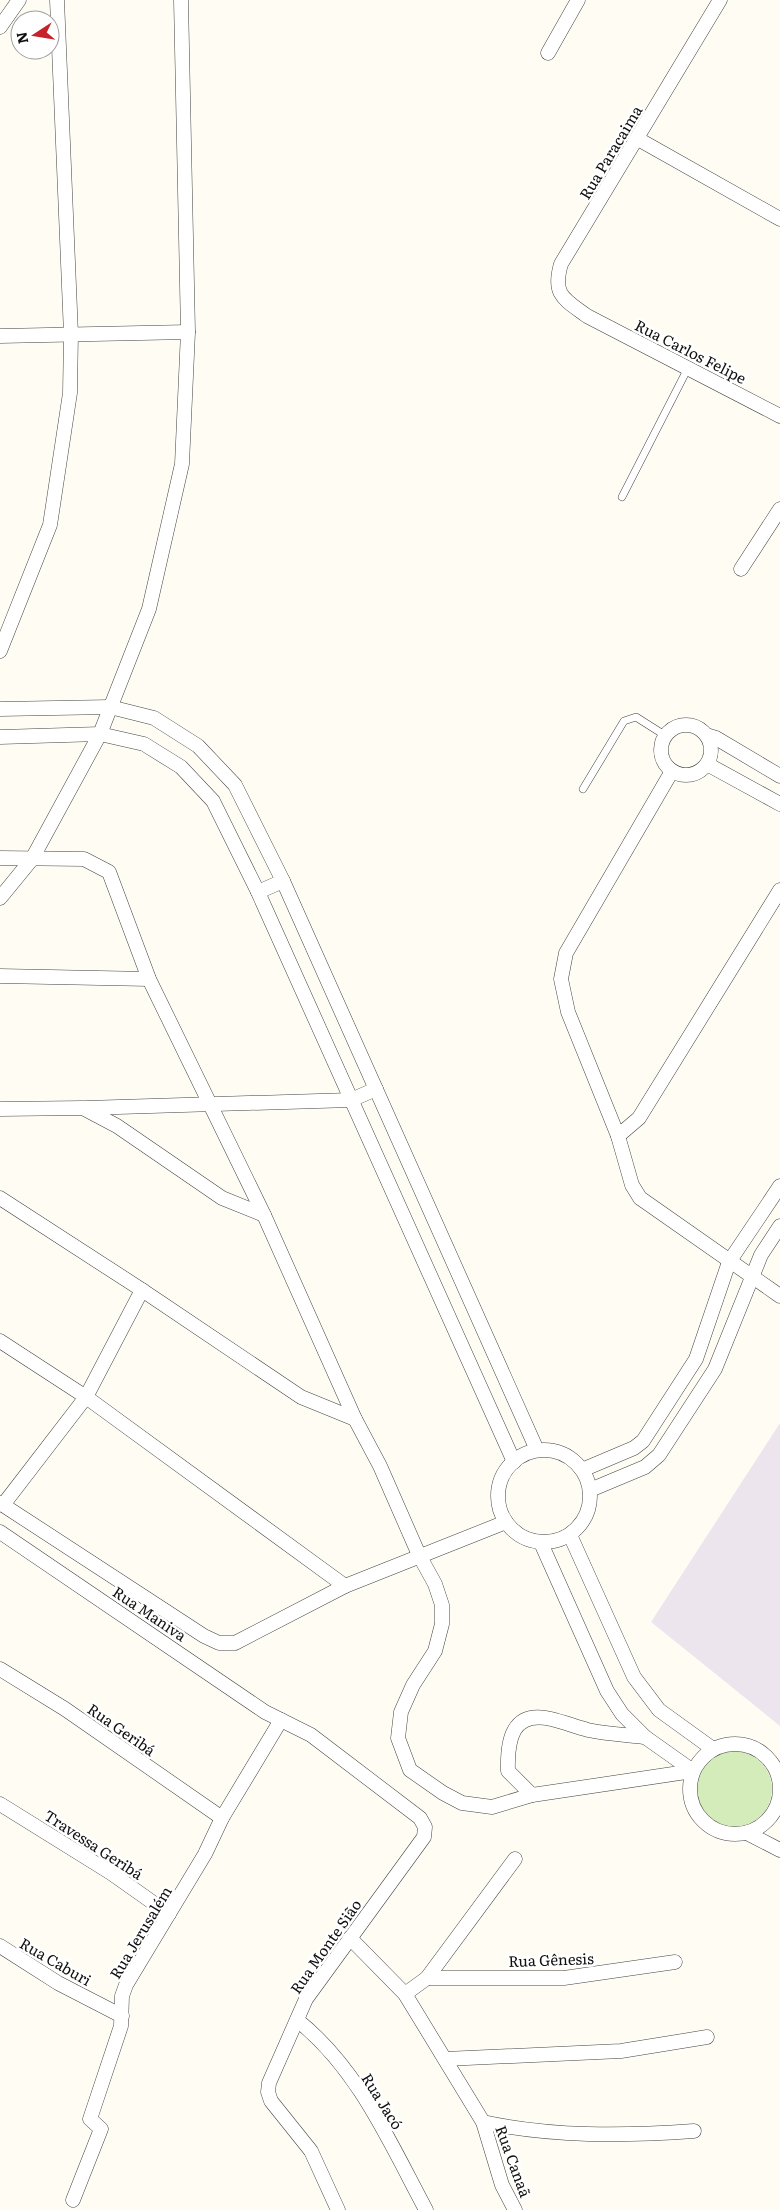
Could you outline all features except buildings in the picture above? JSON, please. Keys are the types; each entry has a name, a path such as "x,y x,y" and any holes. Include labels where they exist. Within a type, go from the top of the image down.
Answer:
{"street":[{"path":"0,27 19,0"},
{"path":"0,651 50,525 70,393 70,334 57,0"},
{"path":"0,898 32,859 100,734 149,609 182,464 188,332 181,0"},
{"path":"548,54 578,0"},
{"name":"Rua Paracaima","path":"587,316 566,301 559,292 557,279 562,264 720,0"},
{"path":"638,138 780,219"},
{"name":"Rua Carlos Felipe","path":"587,316 689,367 780,416"},
{"path":"0,336 188,332"},
{"path":"741,569 780,509"},
{"path":"0,709 110,707 154,718 198,746 235,785 283,880 538,1450"},
{"path":"685,725 700,729 706,735 711,749 707,764 695,774 688,776 672,771 663,759 662,744 666,736 678,727 685,725"},
{"path":"0,737 100,734 144,744 181,767 213,801 258,892 514,1462"},
{"path":"706,735 716,738 780,776"},
{"path":"707,764 780,804"},
{"path":"672,771 566,953 561,979 568,1012 618,1136 632,1185 640,1198 752,1279 780,1296"},
{"path":"0,858 84,859 109,872 149,978 264,1216 356,1419 380,1466 419,1555 435,1584 442,1605 442,1624 435,1651 413,1685 401,1712 398,1738 410,1770 443,1793 462,1803 492,1807 532,1796 693,1771"},
{"path":"258,892 283,880"},
{"path":"618,1136 639,1118 780,890"},
{"path":"0,976 149,978"},
{"path":"0,1109 351,1100 376,1089"},
{"path":"83,1108 117,1126 222,1198 264,1216"},
{"path":"582,1470 634,1448 643,1441 696,1359 729,1262 780,1186"},
{"path":"0,1198 142,1290 301,1397 356,1419"},
{"path":"590,1490 645,1467 659,1455 716,1369 761,1255 780,1226"},
{"path":"142,1290 86,1397 2,1504 204,1636 219,1643 236,1643 345,1586 506,1522"},
{"path":"0,1341 86,1397 345,1586"},
{"path":"538,1450 558,1452 568,1456 582,1470 590,1490 589,1505 584,1520 570,1535 551,1542 541,1542 521,1536 506,1522 500,1508 498,1493 504,1473 514,1462 528,1453 538,1450"},
{"name":"Rua Maniva","path":"0,1532 265,1712 310,1735 420,1818 425,1827"},
{"path":"570,1535 634,1677 659,1710 713,1749"},
{"path":"541,1542 606,1691 622,1714 645,1737 693,1771"},
{"name":"Rua Geribá","path":"0,1669 65,1709 222,1818"},
{"path":"532,1796 508,1771 507,1751 512,1731 527,1718 550,1718 588,1730 645,1737"},
{"name":"Rua Jerusalém","path":"73,2200 101,2129 90,2120 122,2016 122,1996 126,1985 205,1854 222,1818 281,1720"},
{"path":"732,1743 752,1747 765,1755 778,1776 778,1808 765,1823 747,1833 727,1834 713,1828 701,1819 695,1810 689,1791 693,1771 704,1754 713,1749 732,1743"},
{"name":"Travessa Geribá","path":"0,1804 111,1873 169,1914"},
{"name":"Rua Monte Sião","path":"338,2210 312,2151 271,2101 268,2092 269,2083 306,1999 424,1836 425,1827"},
{"path":"747,1833 780,1850"},
{"path":"405,1994 427,1978 515,1859"},
{"name":"Rua Canaã","path":"350,1938 405,1994 445,2059 482,2122 502,2185 515,2210"},
{"name":"Rua Caburi","path":"0,1946 58,1983 122,2016"},
{"name":"Rua Gênesis","path":"427,1978 571,1977 675,1962"},
{"name":"Rua Jacó","path":"297,2020 317,2036 366,2098 426,2210"},
{"path":"445,2059 621,2052 707,2037"},
{"path":"482,2122 517,2130 638,2135 694,2131"}],"lane":[{"path":"622,496 689,367"},
{"path":"583,789 624,721 636,717 666,736"}],"shaded area":[{"path":"780,1423 780,1726 651,1622"}],"green space":[{"path":"727,1751 741,1751 755,1757 766,1768 772,1782 769,1804 761,1816 741,1827 727,1827 713,1821 702,1810 696,1796 696,1782 702,1768 713,1757"}]}
